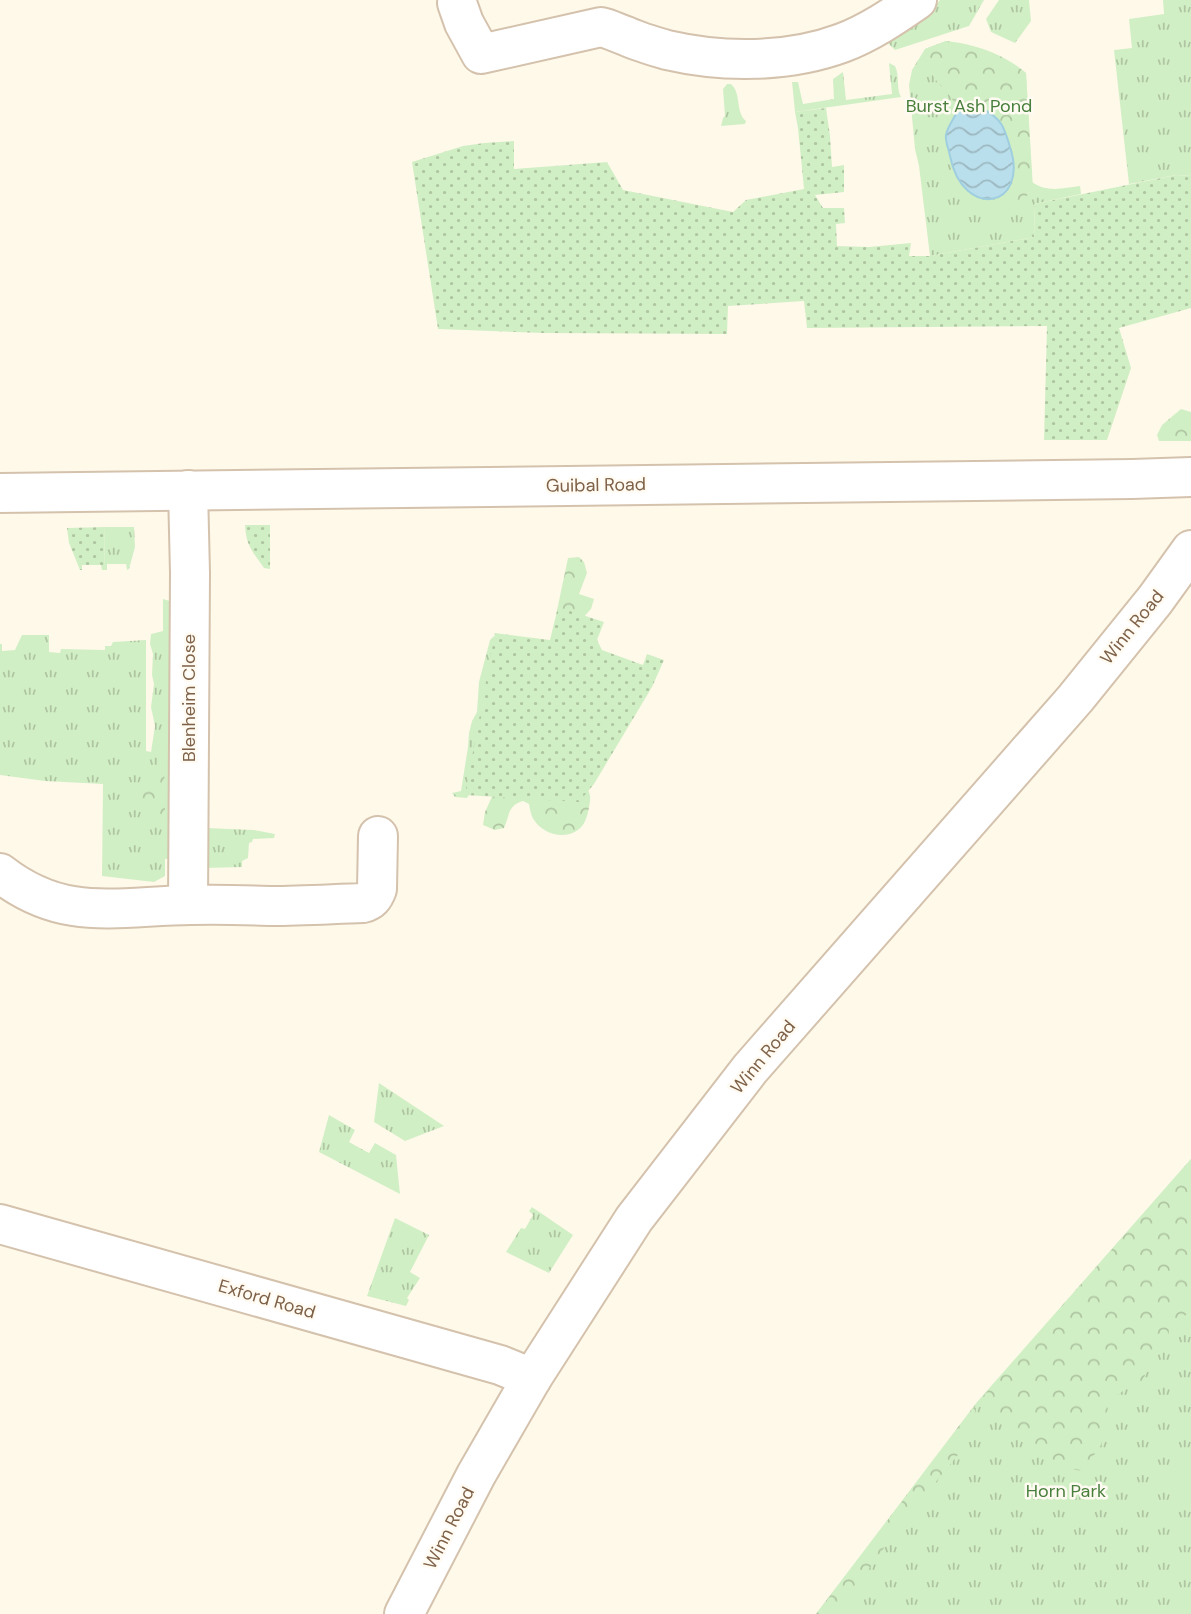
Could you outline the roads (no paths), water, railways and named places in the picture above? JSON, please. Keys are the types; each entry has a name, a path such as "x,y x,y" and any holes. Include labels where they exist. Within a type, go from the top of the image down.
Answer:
{"street":[{"path":"457,3 485,69 601,27 643,43 703,55 748,58 800,56 843,43 891,18 917,0"},
{"name":"Guibal Road","path":"0,493 1191,477"},
{"name":"Blenheim Close","path":"188,491 188,905"},
{"name":"Winn Road","path":"404,1614 446,1532 532,1378 634,1219 750,1069 1075,699 1155,600 1191,550"},
{"path":"0,873 27,891 57,903 96,909 188,905 363,904 375,895 378,883 378,836"},
{"name":"Exford Road","path":"0,1224 500,1365 532,1378"}],"water":[{"path":"983,109 994,116 1004,129 1014,168 1011,183 1003,194 992,199 980,198 968,191 957,177 946,140 948,129 958,110"}],"park label":[{"name":"Burst Ash Pond","path":"969,106"},
{"name":"Horn Park","path":"1066,1491"}]}
